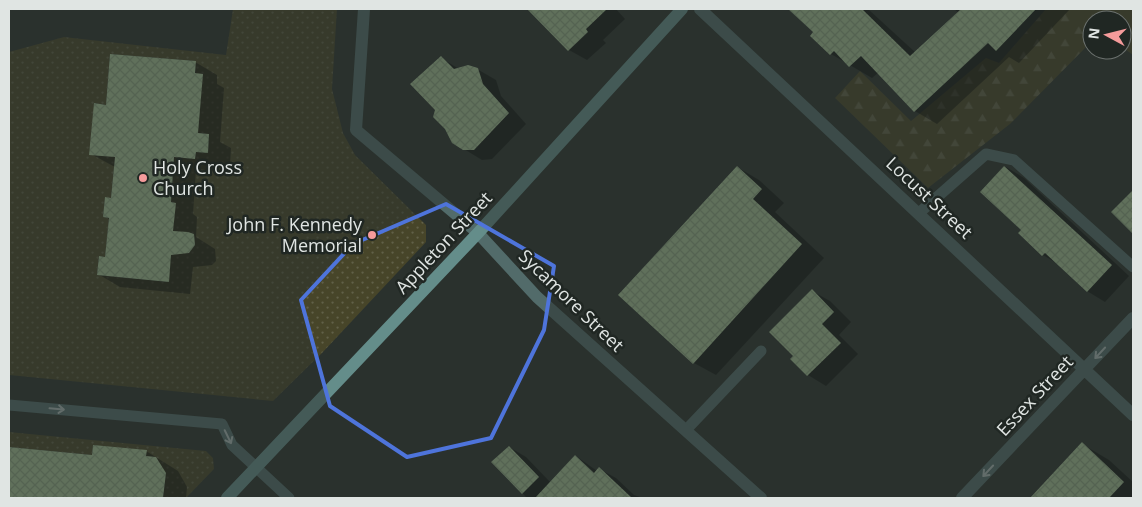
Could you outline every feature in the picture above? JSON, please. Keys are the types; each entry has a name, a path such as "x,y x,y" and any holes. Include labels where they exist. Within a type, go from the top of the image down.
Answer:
{"street":[{"name":"Sycamore Street","path":"364,9 356,130 478,234 537,297 762,498"},
{"name":"Appleton Street","path":"227,498 478,234 682,9"},
{"name":"Locust Street","path":"700,9 1133,415"},
{"name":"Essex Street","path":"962,498 1133,318"}],"lane":[{"path":"919,213 986,154 1014,160 1133,267"},
{"path":"686,430 761,351"},
{"path":"9,405 222,424 232,445 289,498"}],"highlighted area":[{"path":"446,204 554,266 544,330 491,438 407,457 330,406 301,300 353,244"}],"green space":[{"path":"233,9 337,9 332,89 343,133 355,155 426,225 426,242 322,353 273,401 9,375 9,52 64,37 226,55","holes":["110,54 195,61 198,133 209,134 208,153 196,152 195,159 174,157 171,202 175,203 168,237 188,232 194,237 195,245 189,253 167,246 168,282 97,275 99,256 105,257 109,218 103,217 105,198 111,198 115,157 94,103 106,105"]},
{"path":"1046,9 1133,9 1133,55 1132,10 1082,10 1082,51 1010,124 928,188 835,98 860,71 911,121 986,58 999,63"},
{"path":"9,432 206,451 213,458 214,469 186,498 163,498 166,473 146,456 93,445 92,455 9,447"}],"building":[{"path":"527,9 607,9 586,29 588,32 568,51"},
{"path":"788,9 862,9 910,56 961,9 1036,9 996,51 988,43 914,112 861,56 849,67 834,51 830,55 810,36 813,32"},
{"name":"Holy Cross Church","path":"110,54 196,61 195,73 203,74 198,133 209,134 208,153 196,152 195,159 174,157 171,202 176,203 173,231 194,234 195,245 189,253 171,255 169,282 97,275 99,256 105,257 109,218 103,217 105,197 111,198 115,157 89,155 94,103 106,105"},
{"path":"441,56 454,69 468,65 478,68 483,84 509,113 474,150 463,150 452,143 445,129 433,117 435,110 410,84"},
{"path":"737,166 762,189 753,199 802,244 693,364 618,295"},
{"path":"1004,166 1112,265 1087,292 1045,253 1042,256 1018,233 1021,230 980,192"},
{"path":"1133,190 1133,234 1111,212"},
{"path":"812,289 834,312 822,324 841,343 807,376 790,359 793,356 769,332"},
{"path":"1082,442 1124,482 1109,498 1030,498"},
{"path":"93,445 147,450 146,456 156,457 166,473 163,498 9,498 9,447 92,455"},
{"path":"509,446 539,477 522,494 491,462"},
{"path":"575,455 594,473 599,467 632,498 535,498"}],"place":[{"name":"Holy Cross Church","path":"143,178"},
{"name":"John F. Kennedy Memorial","path":"372,235"}]}
